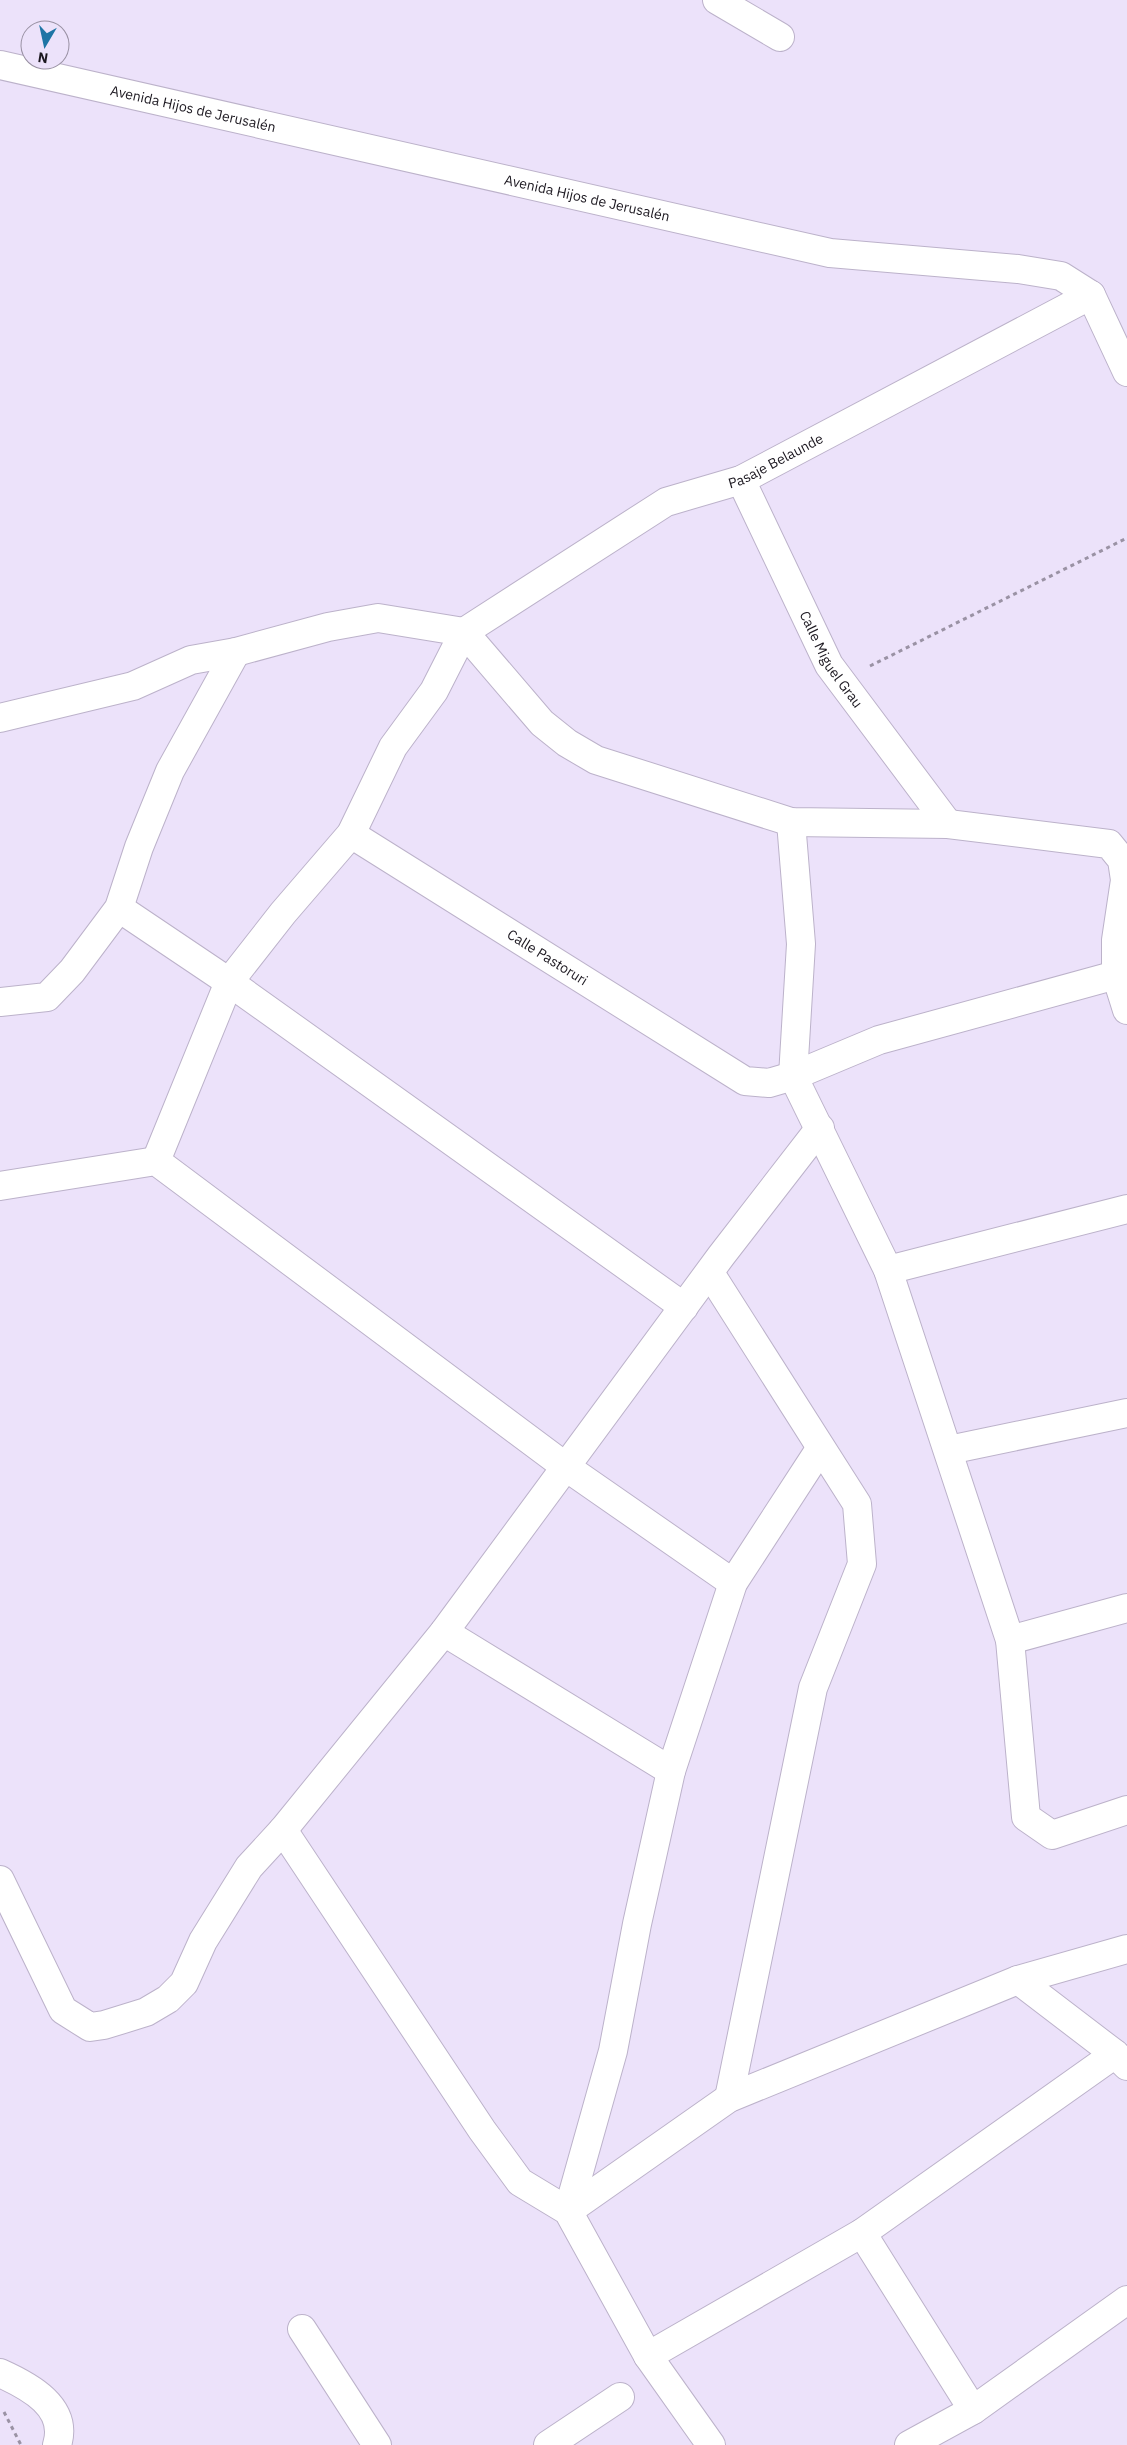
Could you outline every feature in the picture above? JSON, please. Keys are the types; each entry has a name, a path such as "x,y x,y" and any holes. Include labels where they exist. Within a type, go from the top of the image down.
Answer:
{"street":[{"path":"717,0 780,37"},
{"name":"Avenida Hijos de Jerusalén","path":"0,65 830,253 1018,269 1061,276 1091,295"},
{"path":"1091,295 1127,372"},
{"name":"Pasaje Belaunde","path":"464,632 666,502 741,480 1091,295"},
{"name":"Calle Miguel Grau","path":"741,480 829,665 948,824"},
{"path":"0,718 133,686 191,660 236,652 328,627 378,618 464,632 542,723 568,743 596,760 792,822 948,824 1109,844 1122,860 1125,880 1116,940 1127,1010"},
{"path":"156,1162 230,982 283,913 351,834 393,747 434,690 464,632"},
{"path":"0,1002 47,997 72,971 119,908 139,848 170,771 236,652"},
{"path":"792,822 800,944 793,1076 888,1270 949,1450 1010,1640 1026,1818 1052,1835 1127,1810"},
{"name":"Calle Pastoruri","path":"351,834 745,1081 770,1083 793,1076"},
{"path":"119,908 230,982 684,1307"},
{"path":"793,1076 879,1040 1121,971"},
{"path":"0,1880 63,2010 90,2027 104,2025 146,2012 168,1999 184,1983 203,1941 249,1867 283,1830 444,1632 684,1307 820,1128"},
{"path":"0,1186 156,1162 566,1467 733,1583"},
{"path":"888,1270 1127,1209"},
{"path":"710,1273 820,1449 857,1504 862,1564 813,1688 729,2098"},
{"path":"949,1450 1127,1413"},
{"path":"568,2211 613,2050 638,1924 672,1771 733,1583 820,1449"},
{"path":"1010,1640 1127,1608"},
{"path":"444,1632 672,1771"},
{"path":"283,1830 482,2130 520,2182 568,2211 648,2356 711,2445"},
{"path":"568,2211 729,2098 1018,1980 1127,1949"},
{"path":"648,2356 862,2233 1121,2060 1018,1980"},
{"path":"862,2233 973,2410"},
{"path":"909,2445 973,2410 1127,2300"},
{"path":"302,2329 377,2445"},
{"path":"0,2373 41,2396 56,2413 60,2437 57,2445"},
{"path":"548,2445 620,2397"}],"path":[{"path":"841,681 1127,538"},
{"path":"0,2405 21,2445"}]}
